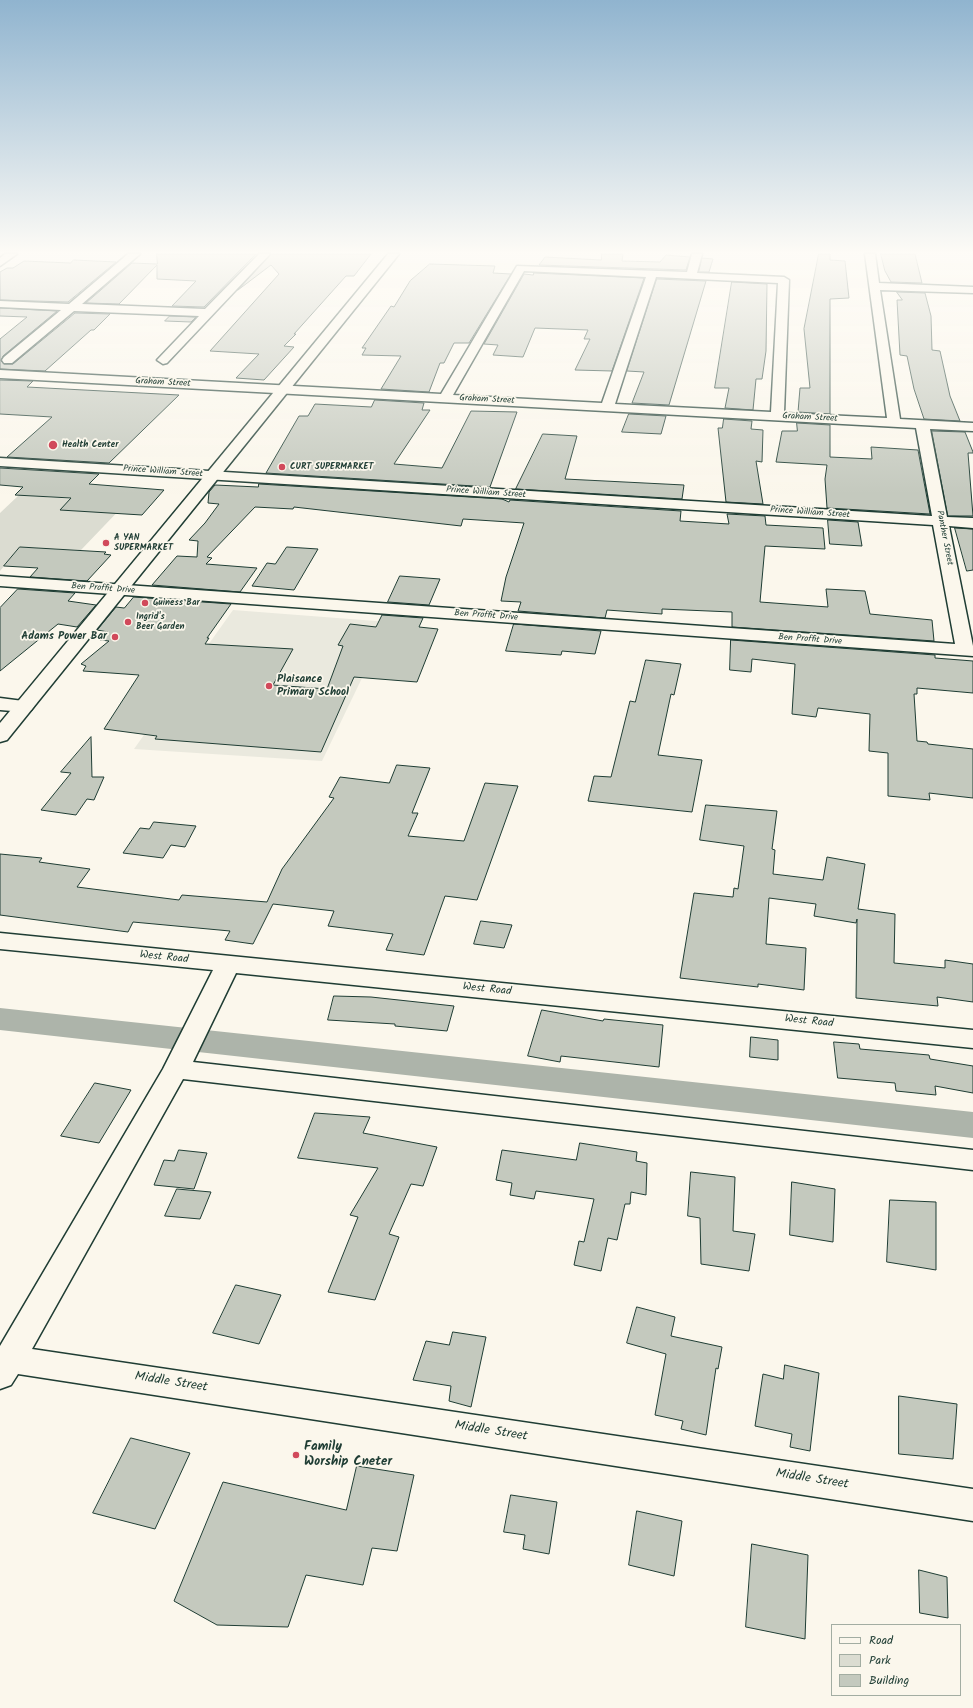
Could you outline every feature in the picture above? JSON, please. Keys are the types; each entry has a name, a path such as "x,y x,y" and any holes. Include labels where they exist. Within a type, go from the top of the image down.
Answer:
{"street":[{"path":"8,360 40,334"},
{"path":"163,360 188,334"},
{"path":"0,736 118,590 330,334"},
{"path":"445,398 483,334"},
{"path":"607,407 632,334"},
{"path":"777,416 781,334"},
{"path":"881,334 894,423"},
{"name":"Graham Street","path":"0,374 973,427"},
{"name":"Panther Street","path":"922,424 940,521 969,651"},
{"name":"Prince William Street","path":"0,462 973,523"},
{"name":"Ben Proffit Drive","path":"3,585 118,590 969,651"},
{"path":"0,704 24,706"},
{"name":"West Road","path":"0,942 973,1039"},
{"path":"5,1367 176,1069 228,964"},
{"path":"176,1069 973,1160"},
{"name":"Middle Street","path":"5,1367 973,1505"}],"shaded area":[{"name":"Plaisance Primary School","path":"233,610 389,622 322,761 134,749"}],"green space":[{"path":"19,495 126,503 81,550 20,547 0,571 0,513"}],"building":[{"path":"6,334 30,334 3,356 1,361 4,364 13,364 50,334 87,334 45,371 0,369 0,339"},
{"path":"225,334 296,334 284,346 294,347 264,380 236,378 259,354 210,351"},
{"path":"372,334 475,334 469,343 454,343 444,363 440,363 429,392 381,389 401,356 362,355 366,348 362,348"},
{"path":"490,334 533,334 523,357 493,355 498,345 484,344"},
{"path":"586,334 625,334 612,371 575,370 590,339 584,339"},
{"path":"639,334 690,334 669,405 632,403 644,372 627,371"},
{"path":"724,334 766,334 766,351 762,379 756,379 753,410 725,408 729,388 715,388"},
{"path":"804,334 830,334 830,414 798,412 800,388 810,388"},
{"path":"899,334 932,334 932,350 940,351 950,396 960,421 924,419 914,389 907,356 900,355"},
{"path":"0,380 33,381 27,387 179,395 109,463 7,457 52,417 0,414"},
{"path":"375,400 424,403 422,410 430,410 394,464 442,468 471,411 517,412 490,487 266,473 299,416 308,416 315,404 371,407"},
{"path":"629,414 666,416 661,434 622,432"},
{"path":"724,419 752,421 751,429 763,430 762,462 756,461 763,504 726,502 718,428 722,428"},
{"path":"797,423 830,425 830,457 872,459 871,447 918,450 930,514 827,508 825,479 827,465 776,462 782,431 797,431"},
{"path":"932,431 965,432 973,452 968,453 973,516 948,516"},
{"path":"543,434 577,436 565,479 684,485 682,499 516,489"},
{"path":"0,468 99,474 89,484 164,490 142,515 60,510 71,498 15,495 23,487 0,485"},
{"path":"259,484 502,499 509,502 510,500 681,511 680,521 729,524 727,514 765,516 766,525 823,528 825,549 765,546 760,602 828,607 826,589 865,591 870,614 932,620 934,641 732,627 732,612 662,609 662,614 607,610 605,618 518,611 521,602 501,601 506,577 524,523 463,519 461,526 294,507 293,509 255,507 207,557 212,558 206,564 257,568 240,592 152,585 177,556 197,557 198,541 189,540 205,523 219,504 208,503 209,492 215,485 258,487"},
{"path":"828,520 858,522 862,546 830,544"},
{"path":"955,528 973,529 973,570 967,571"},
{"path":"20,547 106,552 104,554 111,555 87,581 30,577 38,568 4,566"},
{"path":"287,547 318,549 294,590 252,586 267,563 275,564"},
{"path":"400,576 440,579 429,605 388,602"},
{"path":"18,589 75,593 68,601 96,605 77,627 58,624 0,671 0,608"},
{"path":"134,597 231,604 207,638 209,638 205,644 293,649 273,685 327,689 343,646 338,645 350,624 376,627 382,615 423,618 419,627 438,629 417,682 354,677 321,752 155,739 157,736 104,729 139,675 83,671 86,666 81,664 109,641 100,640 108,632 97,630 116,607 124,608"},
{"path":"514,624 601,631 595,654 562,651 561,655 506,651"},
{"path":"731,640 935,655 935,658 973,661 973,693 917,688 917,694 914,694 917,741 927,742 928,744 973,749 973,798 929,793 930,800 888,796 888,753 869,751 870,714 818,708 816,717 792,714 795,664 752,659 751,672 730,670"},
{"path":"646,660 681,664 674,695 671,694 658,755 702,760 692,812 588,801 594,776 611,777 630,701 635,702"},
{"path":"91,737 92,777 104,777 94,800 87,799 76,815 41,810 71,773 61,772"},
{"path":"397,765 430,768 412,813 418,813 408,836 464,841 485,783 518,786 477,900 445,896 424,955 386,950 393,934 328,926 334,911 273,904 253,944 225,940 230,931 133,922 128,932 0,915 0,854 42,858 39,862 90,869 77,887 179,900 182,895 267,902 282,869 334,798 329,797 340,777 389,783"},
{"path":"706,805 777,811 772,849 775,850 773,874 823,880 827,857 865,864 858,909 895,914 894,963 945,968 945,960 973,964 973,1002 937,997 938,1006 856,998 857,919 856,923 814,916 816,904 769,898 766,944 806,948 804,990 758,984 758,987 680,978 694,893 733,897 734,888 738,889 744,846 700,840"},
{"path":"154,822 196,826 185,847 171,845 163,858 123,853 140,828 149,829"},
{"path":"481,921 512,925 504,948 474,944"},
{"path":"334,996 371,997 454,1006 447,1031 395,1026 395,1024 328,1020"},
{"path":"542,1010 603,1021 604,1019 663,1025 659,1067 561,1056 560,1062 528,1056"},
{"path":"751,1037 778,1040 778,1060 750,1057"},
{"path":"834,1042 859,1044 860,1049 929,1055 930,1059 973,1066 973,1093 935,1086 936,1095 896,1091 895,1083 838,1078"},
{"path":"95,1083 131,1090 99,1143 61,1136"},
{"path":"315,1113 370,1117 363,1133 437,1147 423,1186 411,1184 389,1234 399,1237 375,1300 328,1292 358,1217 350,1215 378,1168 298,1158"},
{"path":"580,1143 637,1152 636,1161 647,1163 646,1195 631,1192 630,1204 625,1204 617,1240 608,1238 601,1271 574,1265 579,1241 584,1242 594,1199 536,1191 534,1199 510,1195 512,1183 496,1180 502,1150 576,1160"},
{"path":"179,1150 207,1153 194,1189 154,1185 164,1160 174,1161"},
{"path":"691,1172 735,1177 733,1231 755,1234 749,1271 701,1264 700,1218 688,1216"},
{"path":"792,1182 835,1189 833,1242 790,1235"},
{"path":"177,1189 211,1192 200,1219 165,1216"},
{"path":"890,1200 936,1202 936,1270 887,1262"},
{"path":"236,1285 281,1295 259,1344 213,1333"},
{"path":"637,1307 675,1317 671,1336 722,1347 718,1369 716,1368 706,1435 681,1429 683,1421 655,1415 666,1354 627,1343"},
{"path":"453,1332 486,1337 471,1407 449,1401 451,1386 413,1380 426,1341 449,1345"},
{"path":"785,1365 819,1373 810,1451 790,1447 792,1434 755,1426 763,1374 783,1379"},
{"path":"899,1396 957,1404 953,1459 899,1454"},
{"path":"131,1438 190,1453 155,1529 93,1513"},
{"path":"357,1466 414,1475 397,1551 372,1548 363,1585 306,1575 288,1627 217,1625 174,1601 223,1482 346,1510"},
{"path":"511,1495 557,1502 549,1554 523,1549 525,1535 504,1532"},
{"path":"637,1511 682,1521 674,1576 629,1565"},
{"path":"752,1544 808,1555 805,1639 746,1627"},
{"path":"919,1570 947,1577 948,1618 920,1613"}],"waterway":[{"path":"0,1019 973,1125"}],"place":[{"name":"Health Center","path":"53,445"},
{"name":"CURT SUPERMARKET","path":"282,467"},
{"name":"A YAN SUPERMARKET","path":"106,543"},
{"name":"Guiness Bar","path":"145,603"},
{"name":"Ingrid's Beer Garden","path":"128,622"},
{"name":"Adams Power Bar","path":"115,637"},
{"name":"Plaisance Primary School","path":"269,686"},
{"name":"Family Worship Cneter","path":"296,1455"}]}
